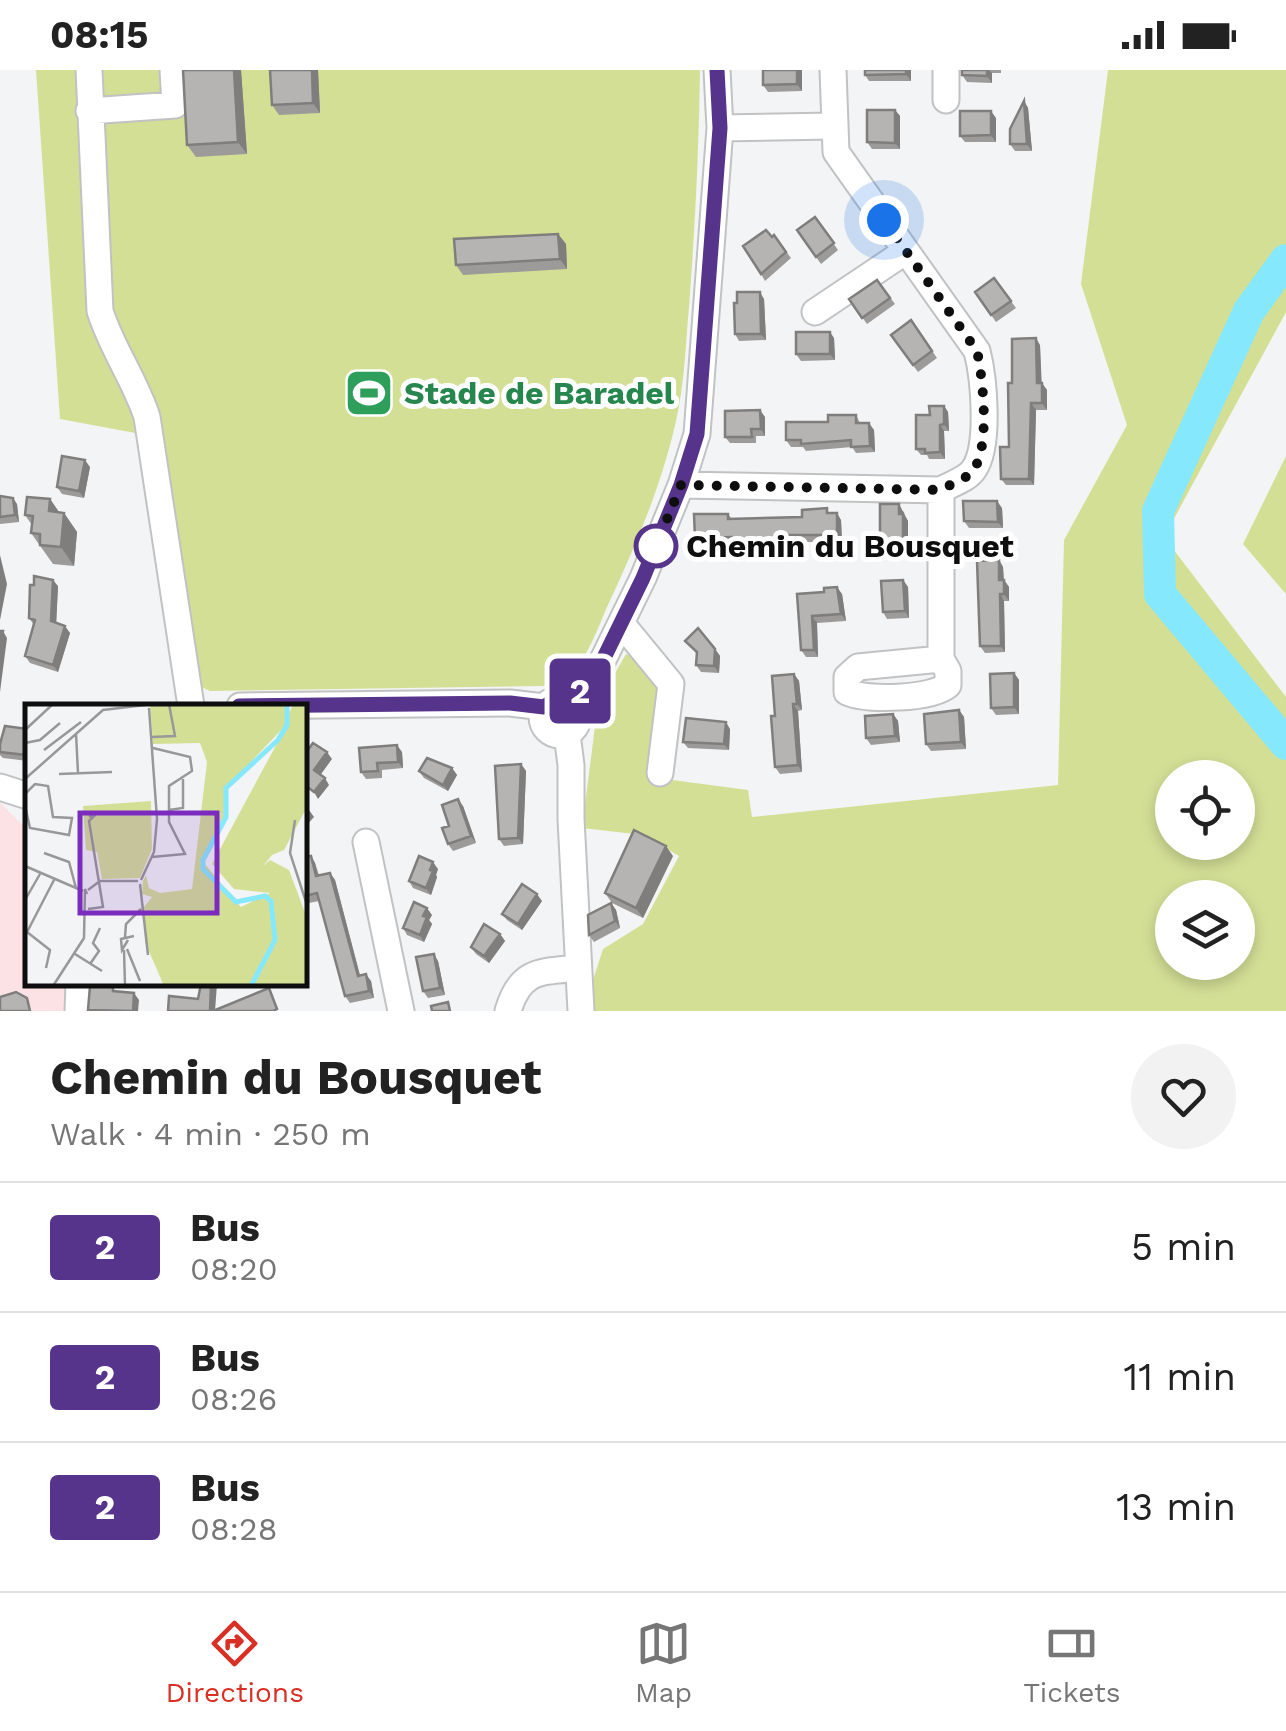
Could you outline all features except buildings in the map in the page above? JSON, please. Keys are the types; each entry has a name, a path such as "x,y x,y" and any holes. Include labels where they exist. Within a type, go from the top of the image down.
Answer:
{"street":[{"path":"89,70 100,312 108,336 137,387 146,418 191,704"},
{"path":"89,111 174,105 173,70"},
{"path":"571,702 597,672 643,578 697,434 720,128 717,70"},
{"path":"681,485 940,490 972,473 982,453 982,372 977,351 836,152 833,70"},
{"path":"946,70 946,100"},
{"path":"720,128 833,126"},
{"path":"815,312 906,251"},
{"path":"940,490 940,660"},
{"path":"620,623 671,684 660,773"},
{"path":"308,705 510,703 544,707 556,699 571,702"},
{"path":"571,702 578,719 567,734 572,764 581,1011"},
{"path":"544,707 542,720 548,731 567,734"},
{"path":"0,787 25,795"},
{"path":"366,842 402,1011"},
{"path":"508,1011 515,989 534,972 577,968"},
{"path":"78,1011 79,986"}],"shaded area":[{"path":"0,803 25,827 25,986 65,986 64,1011 0,1011"}],"green space":[{"name":"Stade de Baradel","path":"36,70 700,70 689,307 679,406 658,483 629,558 591,644 567,676 543,686 210,691 197,685 192,618 158,434 60,419"},
{"path":"1108,70 1286,70 1286,312 1164,537 1286,697 1286,1011 583,1011 603,949 643,924 679,856 643,835 582,828 598,703 626,654 647,664 661,682 650,777 748,790 752,817 1058,785 1064,540 1127,425 1081,284"},
{"path":"1286,456 1286,594 1243,544"}],"waterway":[{"path":"1286,260 1249,311 1158,511 1160,594 1286,744"}],"bus line":[{"name":"2","path":"308,705 510,703 544,707 556,699 571,702 597,672 643,578 697,434 720,128 717,70"}],"place":[{"name":"Stade de Baradel","path":"369,393"},
{"name":"Chemin du Bousquet","path":"656,546"}],"route":[{"path":"656,546 655,549 681,485 940,490 972,473 982,453 982,372 977,351 884,220"}]}
